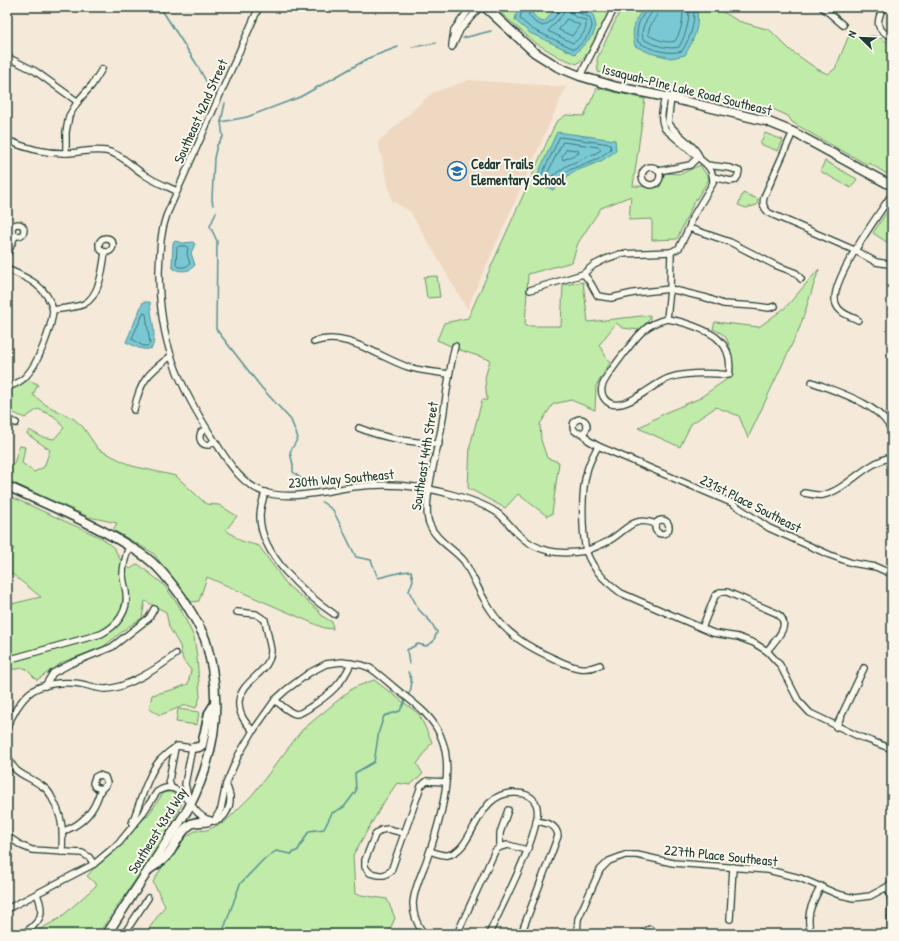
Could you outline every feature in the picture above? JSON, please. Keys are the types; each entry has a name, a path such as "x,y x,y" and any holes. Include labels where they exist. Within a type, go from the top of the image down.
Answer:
{"main road":[{"name":"Issaquah-Pine Lake Road Southeast","path":"484,7 525,45 541,58 558,68 617,87 668,97 766,121 793,132 892,186"},
{"name":"Southeast 43rd Way","path":"7,486 90,524 140,553 162,571 185,602 196,621 205,639 209,654 213,675 215,704 214,731 210,752 201,781 190,804 107,934"},
{"path":"192,748 199,747 202,744 209,713 215,704"},
{"path":"148,870 158,864 169,853 189,826 212,821"}],"street":[{"name":"Southeast 42nd Street","path":"163,225 259,7"},
{"path":"470,8 454,30 452,47 460,30 480,7"},
{"path":"580,76 615,7"},
{"path":"822,7 843,25"},
{"path":"883,7 878,22 878,27 883,33 892,37"},
{"path":"7,57 35,71 78,102"},
{"path":"66,153 67,122 69,116 102,69"},
{"path":"530,290 583,274 594,265 620,254 671,252 679,248 689,228 692,218 713,183 713,177 708,165 699,156 694,148 676,132 668,122 668,97"},
{"path":"793,132 764,197 763,206 769,214 854,250 876,262 888,264"},
{"path":"7,140 37,151 66,153 100,150 113,153 129,162 142,173 177,191"},
{"path":"659,171 690,165 699,156"},
{"path":"708,165 730,168 738,172 738,176 735,180 731,181 713,177"},
{"path":"858,320 845,313 837,306 835,300 836,292 854,250 892,194"},
{"name":"230th Way Southeast","path":"163,225 160,249 159,289 161,314 171,356 187,395 214,441 236,473 248,483 265,492 281,495 382,485 429,489 450,494 489,508 504,519 523,538 540,548 558,553 570,554 586,551 611,540 634,523 640,521 656,524"},
{"path":"689,228 730,242 775,265 796,273 801,279"},
{"path":"7,255 15,236"},
{"path":"53,310 84,304 93,296 98,287 105,252"},
{"path":"667,319 670,289 671,252"},
{"path":"7,269 26,277 38,285 48,297 53,310 49,331 29,373 19,382 7,387"},
{"path":"583,274 588,277 592,288 598,296 610,298 634,293 670,289 707,298 723,304 770,308 775,306"},
{"path":"667,319 682,322 702,330 719,340 728,352 731,364 729,375 704,373 668,378 634,398 620,404 610,403 603,397 602,387 607,377 643,331 656,322 667,319"},
{"path":"314,342 327,339 348,342 411,368 448,374"},
{"name":"Southeast 44th Street","path":"455,346 448,374 438,444 426,509 431,528 440,539 459,554 488,606 502,624 520,641 533,649 567,665 585,669 592,669 600,665"},
{"path":"134,410 137,396 145,380 156,367 171,356"},
{"path":"812,382 858,401 874,410 888,423 892,432"},
{"path":"7,419 16,423"},
{"path":"359,428 385,438 417,443 438,444"},
{"path":"208,430 201,432 201,441 207,445 214,441"},
{"name":"231st Place Southeast","path":"583,433 588,440 598,446 732,503 770,528 830,555 852,563 876,567 892,574"},
{"path":"598,446 585,479 583,531 586,551 597,573 621,593 702,628 721,635 745,639 767,651 780,664 798,700 810,713 836,727 892,749"},
{"path":"804,493 822,495 830,492 849,481 870,465 892,458"},
{"path":"265,492 260,516 263,535 271,552 303,590 334,614"},
{"path":"7,660 111,630 121,618 126,604 123,572 129,546"},
{"path":"702,628 715,596 720,592 727,592 782,617 784,621 784,628 767,651"},
{"path":"45,686 53,674 64,667 80,659 112,648 149,618 154,610"},
{"path":"237,612 256,614 264,620 266,623 271,650 271,655 267,665 246,686 240,696 239,708 243,720 253,731"},
{"path":"7,729 13,715 30,692 45,686 73,683 99,688 112,688 155,670 176,654"},
{"path":"7,909 94,864 111,850 141,816 157,792 166,788 171,788 178,791 202,816 212,821 221,819 228,808 230,795 226,784 236,761 253,731 275,700 297,681 318,667 334,662 351,663 370,668 379,674 422,710 437,729 442,739 445,755 445,782 442,810 430,851 415,892 413,903 416,920 424,934"},
{"path":"275,700 293,713 296,714 303,712 335,689 344,678 351,663"},
{"path":"836,727 864,668"},
{"path":"131,827 159,761 175,748 180,746 192,748 185,784 190,804"},
{"path":"171,788 169,780 175,748"},
{"path":"7,754 12,766 18,773 42,785 48,791 60,813 63,831 62,852"},
{"path":"404,833 385,829 377,833 364,864 370,873 379,876 388,873 393,867 421,786 427,781 445,782"},
{"path":"178,791 185,784"},
{"path":"63,831 71,829 86,817 95,804 101,789"},
{"path":"430,851 445,855 457,851 486,807 493,800 502,795 517,793 531,797 537,807 536,821 527,850 489,934"},
{"path":"500,847 500,833 508,810"},
{"path":"521,934 558,836 558,831 553,826 536,821"},
{"path":"7,836 22,846 32,850 82,853 89,857 94,864"},
{"path":"456,934 495,851 500,847 508,845 527,850"},
{"name":"227th Place Southeast","path":"577,934 578,919 596,877 604,865 619,856 630,854 673,863 768,870 800,878 846,897 854,898 870,896 887,887 892,882"},
{"path":"730,919 733,867"},
{"path":"812,934 809,922 810,909 821,886"},
{"path":"887,887 891,895 890,919 892,934"},
{"path":"23,934 37,924 40,917 42,905 37,894"},
{"path":"124,934 148,898"},
{"path":"643,934 650,929 655,934"}],"shaded area":[{"name":"Cedar Trails Elementary School","path":"469,80 566,87 467,309 410,211 392,201 378,142 432,93"}],"green space":[{"path":"494,7 611,7 601,30 588,53 577,64 559,57 534,42"},
{"path":"622,7 715,7 738,21 770,30 790,50 817,69 828,74 835,69 850,33 863,39 875,36 892,45 892,177 869,163 868,165 817,137 792,122 788,116 775,110 755,107 598,72 597,59"},
{"path":"597,88 645,99 633,186 660,187 665,173 681,174 700,165 709,179 692,206 677,239 652,240 652,219 629,220 631,196 601,208 578,243 572,262 528,274 525,326 561,326 563,285 583,282 588,322 650,315 650,319 639,330 623,328 616,323 599,345 610,363 596,386 595,410 571,400 553,404 540,424 541,440 547,458 559,462 552,514 547,516 518,494 505,508 468,488 470,446 482,400 487,400 485,378 490,360 460,350 437,340 444,323 468,318 556,122 566,115 584,116"},
{"path":"765,133 783,140 778,151 760,144"},
{"path":"825,161 857,179 851,188 820,171"},
{"path":"743,193 758,199 757,205 746,208 738,205"},
{"path":"892,204 892,244 891,245 873,233"},
{"path":"819,269 800,327 748,438 739,416 716,407 691,424 680,447 638,428 667,412 698,399 733,375 730,346 725,337 713,329 715,322 759,327 786,307"},
{"path":"437,276 440,297 427,298 424,277"},
{"path":"28,380 38,384 33,395 46,405 74,419 83,427 98,449 132,466 176,476 206,504 219,505 237,516 226,530 241,541 259,546 288,586 317,609 322,616 332,622 333,629 324,628 207,577 199,601 191,602 153,553 113,530 117,523 89,517 7,480 7,465 14,464 19,446 25,447 22,463 34,472 44,467 50,450 27,434 29,430 42,437 54,439 64,428 54,416 38,409 25,418 7,410 7,391"},
{"path":"7,495 102,538 115,549 119,558 130,569 138,564 163,584 178,604 194,637 200,697 196,708 186,705 160,715 149,709 152,695 188,684 191,670 183,660 180,646 169,627 166,612 145,601 142,618 103,647 63,662 37,680 25,668 7,670 7,605 41,597 7,570 7,555 14,549 7,546"},
{"path":"374,680 419,714 432,742 417,764 423,774 410,785 397,783 353,855 355,894 387,899 395,918 388,934 145,934 165,906 153,882 177,843 195,831 207,830 225,822 253,794 302,730 353,688"},
{"path":"178,709 199,712 197,725 176,722"},
{"path":"164,792 172,792 181,802 181,806 157,849 98,934 32,934 60,918 97,885 87,876 110,851 149,814"}],"water":[{"path":"518,7 533,7 532,13 538,20 543,22 556,8 580,9 593,14 596,26 593,35 575,54 530,33 515,20"},
{"path":"646,7 697,7 696,32 685,55 671,58 650,53 635,46 633,35 634,25 639,15"},
{"path":"557,132 615,140 616,151 601,161 571,173 553,190 535,180"},
{"path":"175,241 183,243 193,242 195,244 191,253 195,265 191,269 180,271 174,269 172,266 173,243"},
{"path":"143,302 150,302 153,325 153,343 152,348 149,349 139,348 126,342"}],"waterway":[{"path":"160,7 196,63 211,90"},
{"path":"463,38 491,31"},
{"path":"412,47 436,43"},
{"path":"221,122 247,117 300,97 371,57 398,47"},
{"path":"213,205 214,158 217,145 223,137 221,122 225,103"},
{"path":"216,212 210,226 217,241 216,329 261,387 291,420 298,438 290,452 293,472 303,480"},
{"path":"322,502 333,510 356,557 371,560 378,578 411,571 413,580 409,591 419,610 430,621 437,632 433,642 426,646 418,644 407,650 409,664"},
{"path":"408,672 412,684 408,696"},
{"path":"222,934 240,884 263,860 276,851 291,854 298,850 309,831 324,829 332,813 344,807 356,791 355,773 374,762 379,731 384,716 400,711 406,699"}],"place":[{"name":"Cedar Trails Elementary School","path":"457,171"}]}
